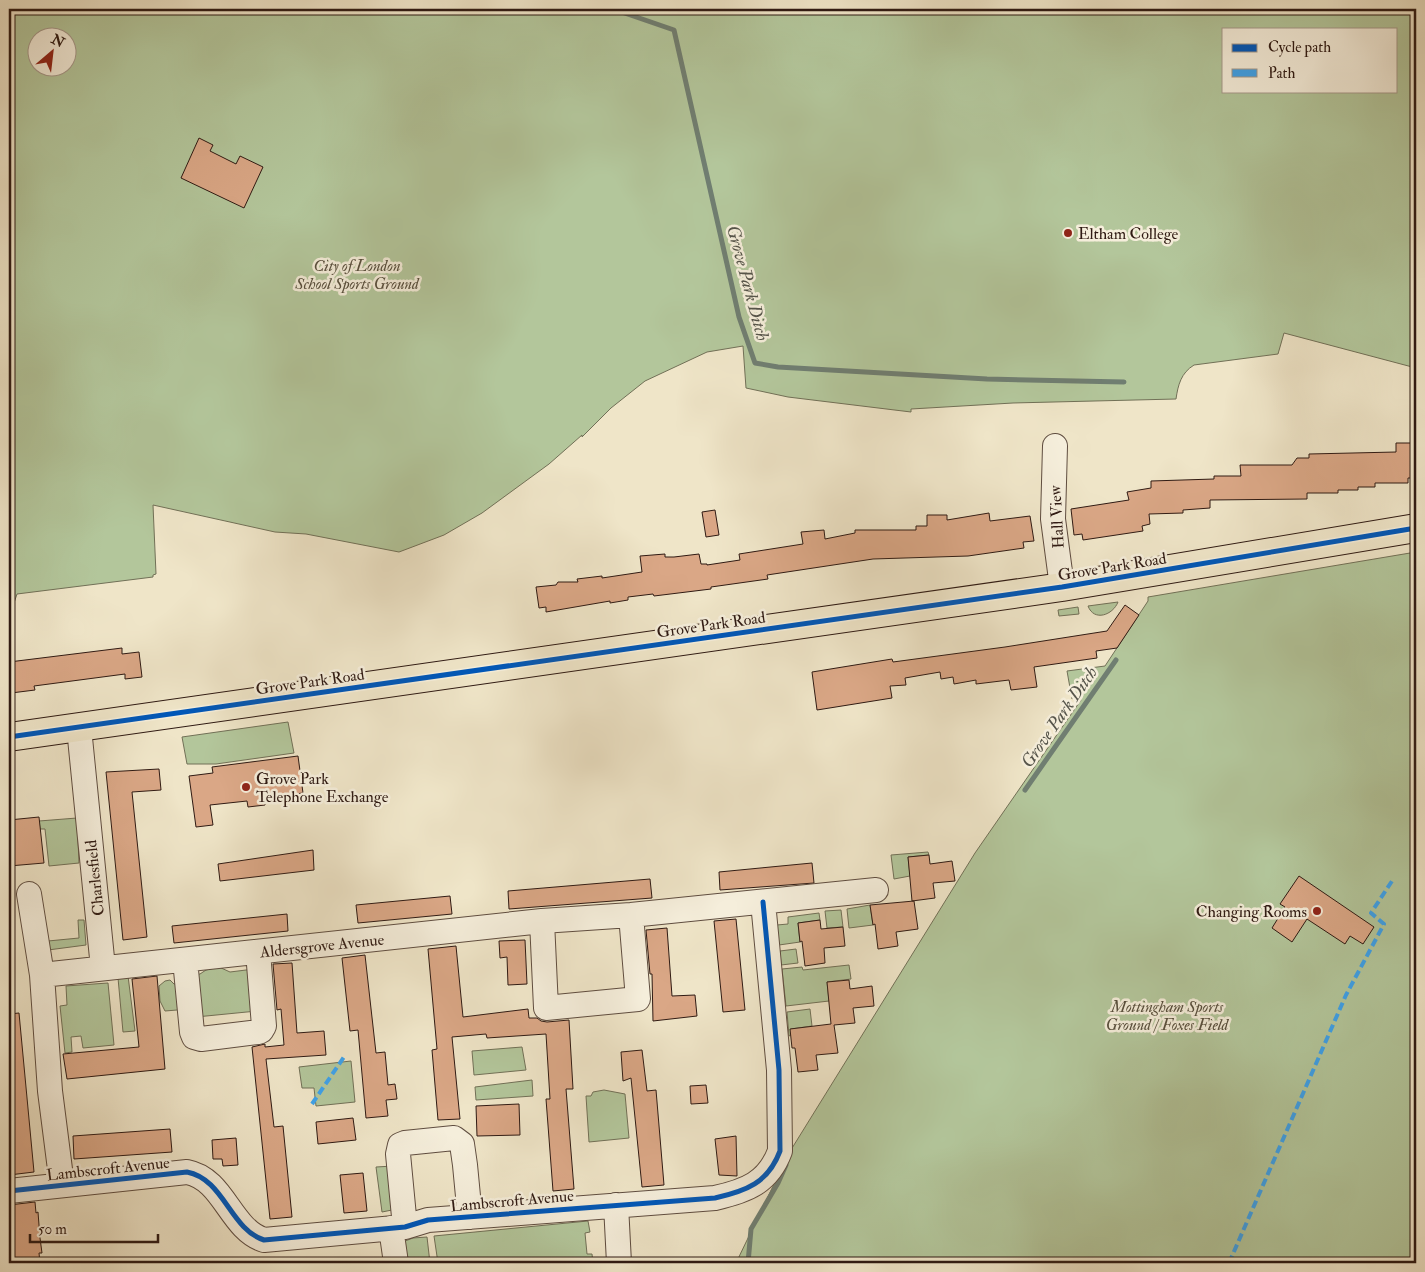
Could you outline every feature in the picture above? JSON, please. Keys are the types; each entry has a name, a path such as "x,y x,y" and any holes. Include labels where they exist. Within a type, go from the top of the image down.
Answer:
{"main road":[{"name":"Grove Park Road","path":"9,737 1062,587 1416,528"}],"street":[{"name":"Hall View","path":"1055,446 1053,519 1062,587"},
{"name":"Charlesfield","path":"78,728 102,968"},
{"name":"Aldersgrove Avenue","path":"102,968 542,921 631,915 876,890"},
{"path":"29,894 42,975 50,1091 62,1185"},
{"name":"Lambscroft Avenue","path":"9,1191 187,1172 203,1177 248,1230 256,1237 264,1240 332,1235 398,1227 428,1220 616,1204 715,1198 753,1185 767,1174 775,1163 780,1151 779,1070 763,902"},
{"path":"542,921 546,1008 638,999 631,915"},
{"path":"185,960 194,1037 201,1038 258,1032 264,1026 258,952"},
{"path":"42,975 102,968"},
{"path":"396,1263 398,1154 400,1145 454,1138 462,1144 470,1217"},
{"path":"616,1204 619,1263"}],"green space":[{"name":"City of London School Sports Ground","path":"9,9 1416,9 1416,368 1284,333 1278,354 1194,365 1181,380 1176,399 1013,403 911,409 911,412 788,397 746,388 743,346 707,352 645,381 611,408 582,437 582,435 549,464 482,513 444,535 399,552 306,534 275,532 153,505 156,574 153,577 17,594 9,618"},
{"name":"Mottingham Sports Ground / Foxes Field","path":"1416,552 1416,1263 736,1263 789,1153 975,853 1081,700 1077,695 1072,699 1067,671 1105,666 1148,601 1148,597"},
{"path":"1118,602 1116,607 1103,615 1095,614 1088,606"},
{"path":"1078,607 1079,614 1059,616 1058,610"},
{"path":"288,722 294,753 216,764 187,764 182,737"},
{"path":"77,818 79,863 49,866 45,829 40,829 39,821"},
{"path":"928,852 929,855 908,857 910,876 894,879 891,855"},
{"path":"870,905 873,925 849,928 847,909"},
{"path":"841,910 843,927 827,928 825,911"},
{"path":"819,913 820,920 798,923 800,942 779,945 777,925 788,924 788,917"},
{"path":"78,920 84,920 86,945 48,950 48,941 79,938"},
{"path":"796,949 798,963 781,965 780,951"},
{"path":"849,965 851,979 827,982 829,1001 786,1006 782,969 802,967 803,970"},
{"path":"219,967 230,972 254,969 257,1011 196,1017 192,975"},
{"path":"128,976 135,1031 123,1032 118,978"},
{"path":"170,980 176,984 182,1008 165,1011 160,1001 159,986 165,981"},
{"path":"108,983 114,1045 83,1048 81,1036 71,1037 72,1052 65,1053 60,1006 67,1005 66,986"},
{"path":"810,1009 812,1026 791,1029 791,1035 789,1036 787,1012"},
{"path":"522,1047 526,1070 474,1075 472,1051"},
{"path":"351,1061 355,1102 316,1106 314,1088 302,1088 299,1067"},
{"path":"532,1080 533,1096 476,1100 475,1087"},
{"path":"604,1090 625,1094 629,1138 589,1142 586,1096 591,1096 593,1092"},
{"path":"393,1166 397,1209 382,1212 376,1167"},
{"path":"588,1221 590,1232 585,1233 587,1254 592,1254 593,1263 438,1263 434,1236"},
{"path":"427,1237 430,1263 405,1263 405,1241 413,1238"}],"building":[{"path":"199,138 213,145 210,151 236,164 240,156 263,167 244,208 181,178"},
{"path":"1396,443 1416,443 1416,478 1408,478 1408,483 1375,483 1375,487 1358,487 1358,490 1338,490 1338,493 1307,493 1307,499 1210,500 1210,508 1183,510 1183,513 1149,514 1150,524 1142,526 1143,531 1083,540 1082,534 1074,535 1071,509 1129,500 1127,492 1151,488 1151,481 1241,476 1240,465 1292,465 1297,458 1309,458 1309,454 1396,452"},
{"path":"715,510 719,535 706,537 702,512"},
{"path":"989,513 990,521 1030,516 1034,541 1023,542 1024,548 968,556 873,559 767,575 768,579 711,587 711,589 628,597 628,600 610,603 610,601 546,612 546,607 539,608 536,587 556,585 558,582 578,582 577,579 602,576 602,578 642,572 640,556 665,554 665,557 674,557 699,554 701,564 707,565 740,560 739,554 803,544 801,532 824,530 825,539 855,533 855,530 916,530 916,526 927,526 927,515 947,515 947,520"},
{"path":"1125,605 1139,615 1117,648 1096,651 1097,658 1034,667 1037,687 1011,690 1009,680 976,684 976,680 954,684 953,677 941,679 940,672 905,678 906,685 890,686 892,698 817,710 812,672 892,659 893,662 1107,631"},
{"path":"122,648 122,654 139,652 142,677 125,679 125,674 34,686 35,690 11,693 9,689 9,662"},
{"name":"Grove Park Telephone Exchange","path":"298,756 303,793 264,798 265,805 248,807 247,801 210,805 213,825 196,827 189,776 213,773 212,767"},
{"path":"159,769 161,790 132,792 147,937 123,940 106,772"},
{"path":"39,817 44,863 9,866 9,820"},
{"path":"313,850 314,870 220,881 218,864"},
{"path":"929,855 930,864 952,861 955,881 933,883 935,898 912,901 908,857"},
{"path":"812,863 814,883 720,890 719,872"},
{"name":"Changing Rooms","path":"1299,876 1374,927 1363,944 1350,936 1345,944 1307,919 1292,942 1272,928 1285,907 1280,904"},
{"path":"650,879 652,898 509,909 508,891"},
{"path":"450,896 452,914 358,923 356,905"},
{"path":"914,901 918,929 896,932 898,946 878,949 875,924 873,925 870,905"},
{"path":"287,914 288,931 174,943 172,926"},
{"path":"736,919 745,1010 723,1012 714,921"},
{"path":"820,920 821,929 843,927 845,946 824,948 825,963 805,966 798,923"},
{"path":"667,928 672,996 695,995 697,1016 653,1021 652,974 650,974 646,930"},
{"path":"525,940 527,984 508,985 507,957 500,958 499,941"},
{"path":"456,946 463,1017 528,1009 529,1018 537,1018 547,1022 569,1020 573,1089 566,1089 574,1189 553,1191 546,1099 550,1099 546,1034 487,1038 486,1034 452,1037 460,1119 438,1120 432,1050 437,1049 428,949"},
{"path":"365,955 376,1053 385,1052 388,1085 395,1084 397,1099 386,1100 388,1116 366,1118 358,1030 350,1031 342,958"},
{"path":"292,963 297,1033 324,1031 326,1055 266,1059 274,1127 283,1126 292,1217 270,1219 252,1047 265,1044 265,1047 284,1045 281,1009 277,1010 273,964"},
{"path":"157,976 165,1069 67,1079 63,1054 139,1047 132,979"},
{"path":"849,980 850,989 872,986 874,1006 853,1008 855,1023 834,1025 838,1053 816,1055 818,1070 798,1072 795,1048 792,1048 790,1029 831,1024 827,982"},
{"path":"19,1013 34,1172 9,1175 9,1014"},
{"path":"642,1050 647,1091 656,1090 664,1185 642,1187 631,1078 623,1081 621,1052"},
{"path":"706,1085 708,1103 691,1104 690,1086"},
{"path":"519,1104 520,1135 477,1136 476,1106"},
{"path":"353,1118 356,1140 318,1144 316,1122"},
{"path":"170,1129 172,1152 74,1159 73,1136"},
{"path":"736,1136 737,1176 719,1175 715,1139"},
{"path":"236,1138 238,1165 223,1166 222,1159 213,1159 212,1140"},
{"path":"363,1173 367,1211 344,1213 340,1175"},
{"path":"35,1202 36,1213 38,1212 42,1253 39,1253 40,1263 14,1263 9,1205"}],"waterway":[{"name":"Grove Park Ditch","path":"613,9 674,30 739,317 755,363 778,367 987,379 1124,382"},
{"name":"Grove Park Ditch","path":"1025,790 1116,660"},
{"name":"Grove Park Ditch","path":"748,1263 751,1229 778,1183 786,1165"}],"marked path":[{"path":"1229,1263 1346,995 1384,924 1371,913 1394,878"},
{"path":"312,1104 344,1057"}],"cycle path":[{"path":"9,737 1062,587 1416,528"},
{"path":"9,1191 187,1172 200,1176 210,1184 243,1226 252,1234 264,1240 405,1227 428,1220 715,1198 737,1192 755,1184 762,1178 769,1171 780,1151 779,1070 763,902"}],"place":[{"name":"Eltham College","path":"1068,233"},
{"name":"Grove Park Telephone Exchange","path":"246,787"},
{"name":"Changing Rooms","path":"1317,911"}]}
